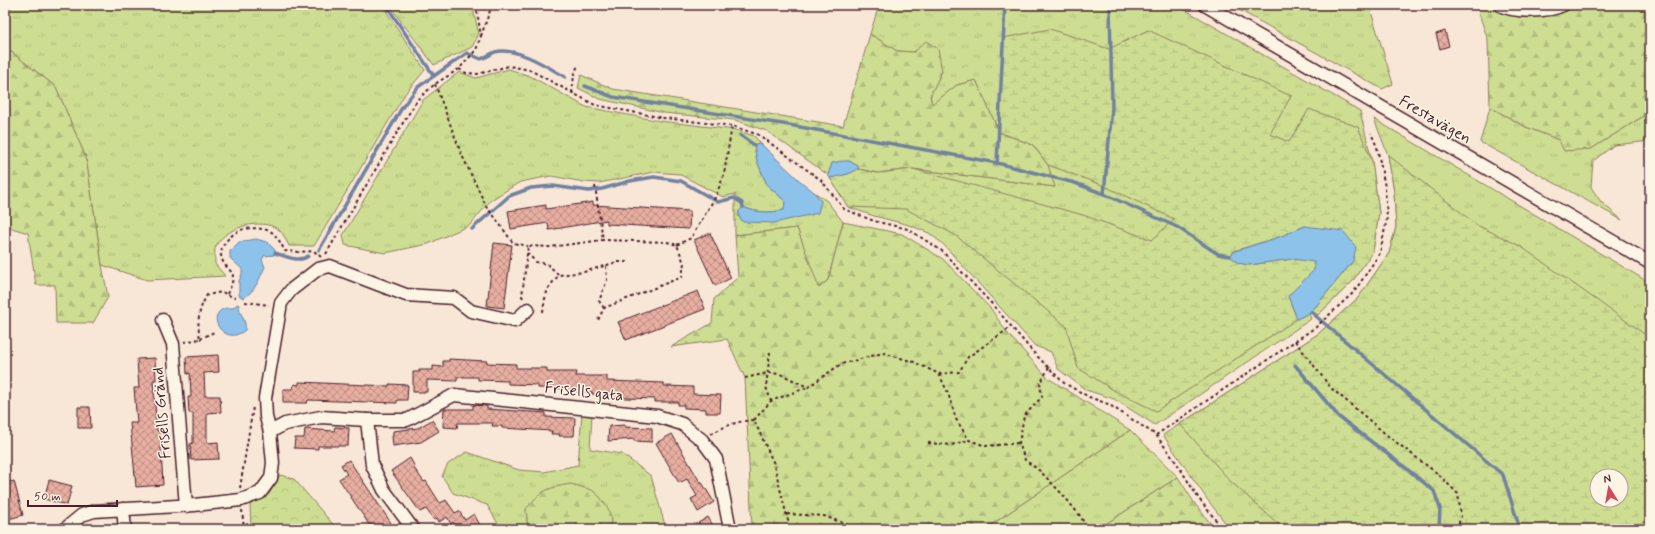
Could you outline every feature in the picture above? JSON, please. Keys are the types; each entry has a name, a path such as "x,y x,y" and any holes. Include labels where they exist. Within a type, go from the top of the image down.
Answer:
{"street":[{"name":"Frestavägen","path":"1205,5 1650,263"},
{"path":"1500,5 1505,8 1531,10 1556,9 1564,5"},
{"path":"65,529 82,515 94,512 186,506 241,500 260,493 271,478 273,463 270,432 266,417 266,398 281,303 291,290 318,269 330,266 406,295 454,298 471,311 515,321 528,309"},
{"name":"Frisells Gränd","path":"162,320 173,344 186,506"},
{"name":"Frisells gata","path":"270,432 285,424 320,417 367,420 407,420 454,395 657,416 682,424 702,440 716,459 730,529"},
{"path":"367,420 372,465 384,490 413,529"},
{"path":"123,509 125,529"}],"path":[{"path":"476,5 481,36"},
{"path":"316,261 327,253 418,99 435,84 459,69 476,50 492,5"},
{"path":"572,93 574,75 578,65"},
{"path":"459,69 466,73 478,74 509,66 530,70 595,105 664,118 732,126 759,135 821,180 844,209 874,221 908,229 929,241 942,251 1064,383 1089,397 1108,404 1156,436 1174,459 1198,499 1223,529"},
{"path":"435,84 461,152 487,208 513,243 528,246 550,248 603,240 667,242 677,245 691,238 716,196 724,174 732,126"},
{"path":"1156,436 1280,350 1316,327 1354,292 1380,253 1387,218 1377,147 1371,133"},
{"path":"595,186 603,240"},
{"path":"227,294 232,284 233,274 222,259 222,248 229,238 242,230 257,228 270,231 278,239 285,250 300,252 314,250 322,258"},
{"path":"598,320 604,308 682,277 684,263 677,245"},
{"path":"528,246 522,296 528,309"},
{"path":"527,253 536,262 547,264 558,274"},
{"path":"543,312 549,285 558,274 584,272 617,262 629,262"},
{"path":"604,308 598,301 607,280 606,266"},
{"path":"200,339 198,326 200,308 207,295 222,292 235,298"},
{"path":"245,302 269,305"},
{"path":"702,440 724,426 740,421 754,420 771,401 808,387 842,364 883,353 914,362 939,374 959,372 968,357 1011,327"},
{"path":"173,344 200,339 216,331"},
{"path":"1295,341 1331,388 1438,474 1458,494 1461,516 1457,529"},
{"path":"770,352 766,387 771,401"},
{"path":"1049,367 1040,384 1042,397 1024,416 1019,443 1025,460 1040,471 1064,496 1081,517 1087,529"},
{"path":"745,378 768,373 780,374 808,387"},
{"path":"939,374 948,393 956,419 969,440"},
{"path":"754,420 774,464 790,529"},
{"path":"928,443 951,445 969,440 986,446 1019,443"},
{"path":"787,514 824,516 846,524 847,529"}],"green space":[{"path":"5,5 382,5 425,70 405,94 314,246 289,246 277,228 259,224 250,225 226,234 216,246 215,264 225,276 147,280 102,265 86,158 56,87 5,47"},
{"path":"389,5 472,5 479,34 472,47 434,65"},
{"path":"879,5 1177,5 1360,111 1372,161 1379,213 1373,251 1352,282 1318,315 1312,311 1353,261 1297,319 1309,313 1311,319 1155,425 1114,399 1086,390 1058,369 1051,352 1035,346 943,244 929,233 909,225 874,216 848,207 830,178 848,174 858,169 877,173 913,169 1055,187 999,132 976,80 957,85 932,105 930,96 942,71 914,52 897,51 870,34"},
{"path":"1230,5 1369,5 1393,84 1382,89"},
{"path":"1476,5 1485,5 1506,13 1553,14 1572,5 1650,5 1650,112 1591,149 1564,151 1559,140 1526,127 1490,107 1488,40"},
{"path":"1050,29 1109,49 1148,30 1291,96 1270,134 1289,142 1309,109 1358,127 1372,161 1379,213 1373,251 1352,282 1318,315 1312,311 1353,261 1305,226 1279,237 1234,251 1230,256 1238,263 1249,265 1292,259 1314,261 1314,270 1288,296 1297,319 1156,411 1115,391 1078,368 1066,326 955,235 906,209 848,207 830,178 848,174 858,169 877,173 913,169 1083,215 1152,240 1174,219 1102,185 1048,165 1033,145 999,132 1003,38"},
{"path":"870,34 897,51 914,52 926,41 938,49 942,71 930,96 932,104 957,85 976,80 999,132 1033,145 1048,165 1055,187 913,169 877,173 858,169 858,166 849,161 832,163 828,175 767,131 735,120 664,113 600,99 578,88 581,75 613,89 843,126"},
{"path":"5,47 56,87 86,158 108,297 93,323 56,323 55,285 36,285 28,233 5,226"},
{"path":"509,69 530,76 586,107 660,121 736,130 754,136 761,144 754,145 757,161 767,185 785,201 784,210 763,212 743,207 739,211 739,217 743,222 821,201 814,192 827,201 843,222 828,280 818,288 797,228 735,235 735,194 723,197 679,174 654,172 599,183 551,176 520,182 491,200 470,225 428,244 385,253 345,245 343,235 423,100 459,72 476,78"},
{"path":"1490,107 1526,127 1559,140 1591,149 1650,112 1650,141 1614,145 1593,161 1591,187 1601,202 1622,220 1480,142"},
{"path":"1374,119 1650,283 1650,421 1472,529 1230,529 1207,499 1163,435 1318,334 1358,298 1389,253 1396,227 1394,192 1388,155"},
{"path":"1388,155 1477,225 1520,246 1650,338 1650,529 1284,529 1231,482 1180,424 1318,334 1358,298 1389,253 1396,227 1394,192"},
{"path":"843,222 902,234 943,259 991,309 1008,334 1048,378 1130,430 985,529 752,529 745,378 727,339 671,347 712,323 714,299 738,277 735,235 797,228 819,288 828,280"},
{"path":"582,413 592,414 590,449 622,454 651,476 666,529 608,529 612,519 526,509 528,529 499,529 500,527 487,505 453,493 442,476 448,464 467,452 519,470 544,472 578,465"},
{"path":"1130,430 1178,477 1098,529 985,529"},
{"path":"280,475 294,479 337,529 251,529 250,504 269,494"},
{"path":"1178,477 1195,504 1215,529 1098,529"},
{"path":"571,484 592,490 600,497 608,509 612,519 608,529 528,529 526,509 536,498 550,489"}],"water":[{"path":"761,144 814,192 821,201 818,213 774,223 743,222 739,217 739,211 743,207 764,212 784,210 785,201 767,185 757,161 754,145"},
{"path":"849,161 858,166 858,169 848,174 830,178 828,175 832,163"},
{"path":"1305,226 1343,231 1356,247 1353,261 1311,312 1297,319 1288,296 1314,270 1314,262 1292,259 1249,265 1238,263 1230,256 1235,251 1279,237"},
{"path":"256,239 267,242 275,250 274,255 264,256 262,260 265,267 259,280 251,292 243,298 239,295 239,281 242,274 242,269 230,258 230,251 239,242"},
{"path":"237,304 239,305 244,320 245,330 237,335 229,335 222,331 218,326 216,319 218,313 223,309 233,308"}],"building":[{"path":"1445,31 1449,46 1440,49 1436,34"},
{"path":"593,202 593,205 690,211 689,229 607,224 607,220 549,230 548,223 511,229 508,211 546,205 546,209"},
{"path":"710,233 731,278 715,286 694,240"},
{"path":"494,243 512,245 504,308 487,306"},
{"path":"698,291 705,309 626,340 618,322"},
{"path":"218,355 219,372 204,373 205,396 220,396 221,412 207,413 207,443 218,442 219,459 191,460 190,444 193,443 193,413 189,413 188,397 191,397 190,373 187,374 186,357"},
{"path":"155,358 156,380 153,380 157,431 160,431 163,485 136,487 130,423 137,423 134,388 139,388 137,359"},
{"path":"449,359 516,364 516,368 547,368 547,372 577,372 576,376 607,376 607,381 664,383 664,386 693,387 693,394 721,395 720,413 706,413 706,409 684,408 684,405 678,405 678,402 655,402 655,399 598,397 598,394 592,394 592,392 568,392 568,389 538,388 538,385 508,384 508,381 478,380 478,377 457,377 457,381 427,380 427,392 413,392 413,372 419,372 419,370 433,370 433,366 443,367 443,361 449,361"},
{"path":"299,382 389,386 389,384 408,385 407,400 397,400 397,403 308,400 307,403 283,403 283,389 293,389 294,384 299,385"},
{"path":"473,405 487,406 487,409 546,413 546,417 575,418 574,436 559,436 560,434 551,434 552,431 502,428 502,426 492,426 493,423 458,423 457,428 443,427 444,409 473,409"},
{"path":"78,407 90,407 91,428 78,428"},
{"path":"432,420 439,431 421,442 393,446 393,431 418,428"},
{"path":"625,425 625,427 652,428 652,442 634,441 634,439 608,441 609,426"},
{"path":"335,427 349,428 348,446 318,446 318,449 294,448 295,438 304,438 305,429 334,431"},
{"path":"672,434 700,482 701,481 714,502 698,512 691,499 697,496 687,479 679,483 656,443"},
{"path":"410,458 415,467 414,468 424,482 426,481 440,503 446,500 455,513 459,511 465,520 474,514 482,529 452,529 456,526 453,522 451,524 447,517 439,522 437,518 434,520 426,509 420,512 391,471"},
{"path":"349,460 391,523 389,525 391,529 372,529 339,479 347,474 341,465"},
{"path":"49,480 72,486 67,505 44,499"},
{"path":"14,481 23,515 5,520 5,483"},
{"path":"708,517 715,529 701,529 698,523"}],"waterway":[{"path":"386,5 434,76"},
{"path":"997,163 1005,5"},
{"path":"1104,194 1112,108 1110,5"},
{"path":"319,250 403,106 418,87 467,53 481,59 495,52 512,52 532,58 565,77"},
{"path":"585,86 613,97 789,125 997,163 1075,183 1104,194 1177,227 1218,254 1230,256"},
{"path":"740,135 754,145"},
{"path":"472,229 509,196 531,188 553,186 589,191 654,177 681,181 718,202 734,198 742,203 743,207"},
{"path":"275,253 296,259 308,256"},
{"path":"1311,312 1503,475 1520,529"},
{"path":"1295,365 1339,417 1434,491 1440,508 1439,529"}]}
